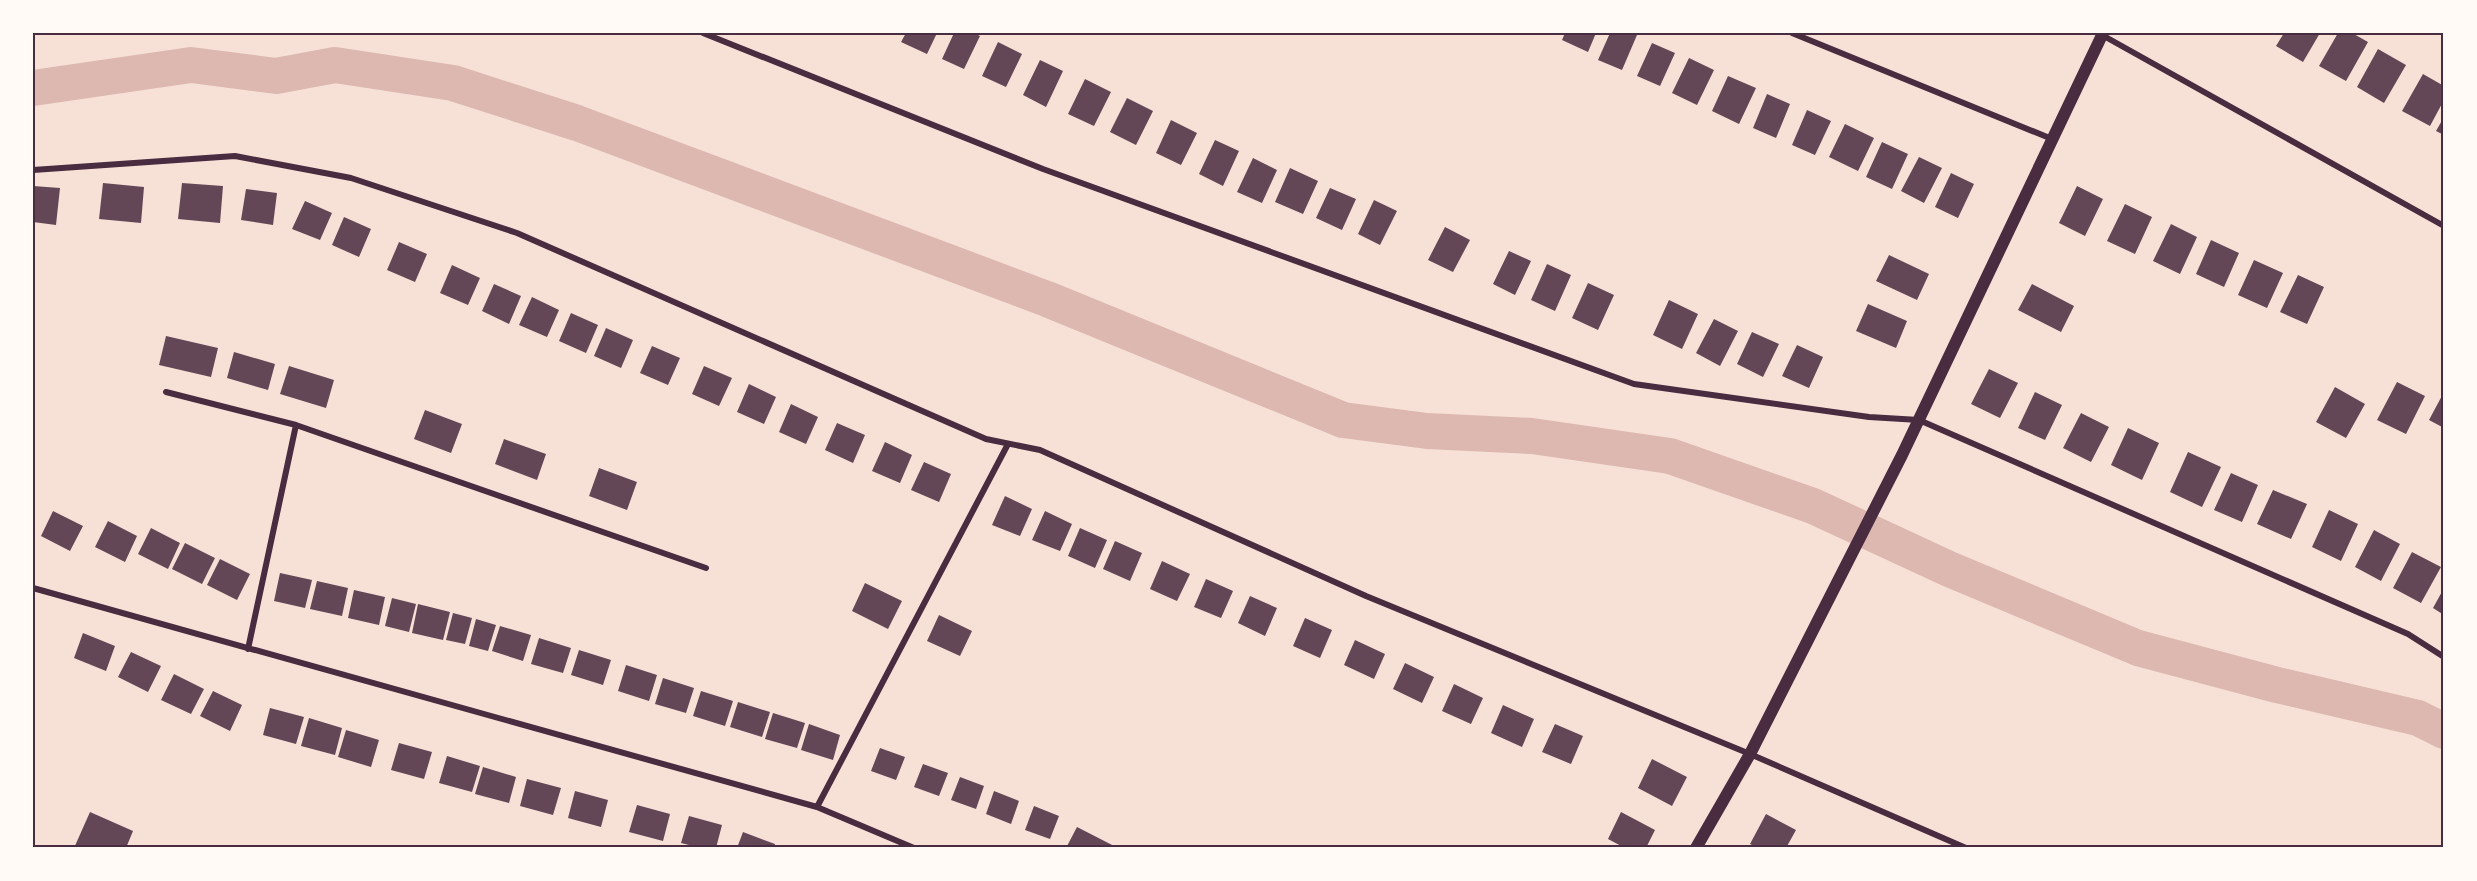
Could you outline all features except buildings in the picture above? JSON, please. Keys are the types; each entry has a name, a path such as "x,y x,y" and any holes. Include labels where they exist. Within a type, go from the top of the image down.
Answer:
{"main road":[{"path":"1696,848 1750,754 1902,455 2101,34"}],"street":[{"path":"703,33 1043,169 1634,384 1869,417 1919,420 2408,634 2444,657"},
{"path":"1792,33 2052,139"},
{"path":"2101,34 2444,226"},
{"path":"33,170 236,156 351,178 517,232 986,439 1040,450 1366,596 1750,754 1965,848"},
{"path":"166,392 296,425 706,568"},
{"path":"248,648 296,425"},
{"path":"817,807 1008,444"},
{"path":"33,588 817,807 915,848"}],"waterway":[{"path":"33,88 191,65 276,76 335,65 453,83 577,123 1047,299 1343,420 1427,431 1532,436 1670,456 1813,506 1949,569 2138,648 2277,685 2418,718 2444,731"}]}
